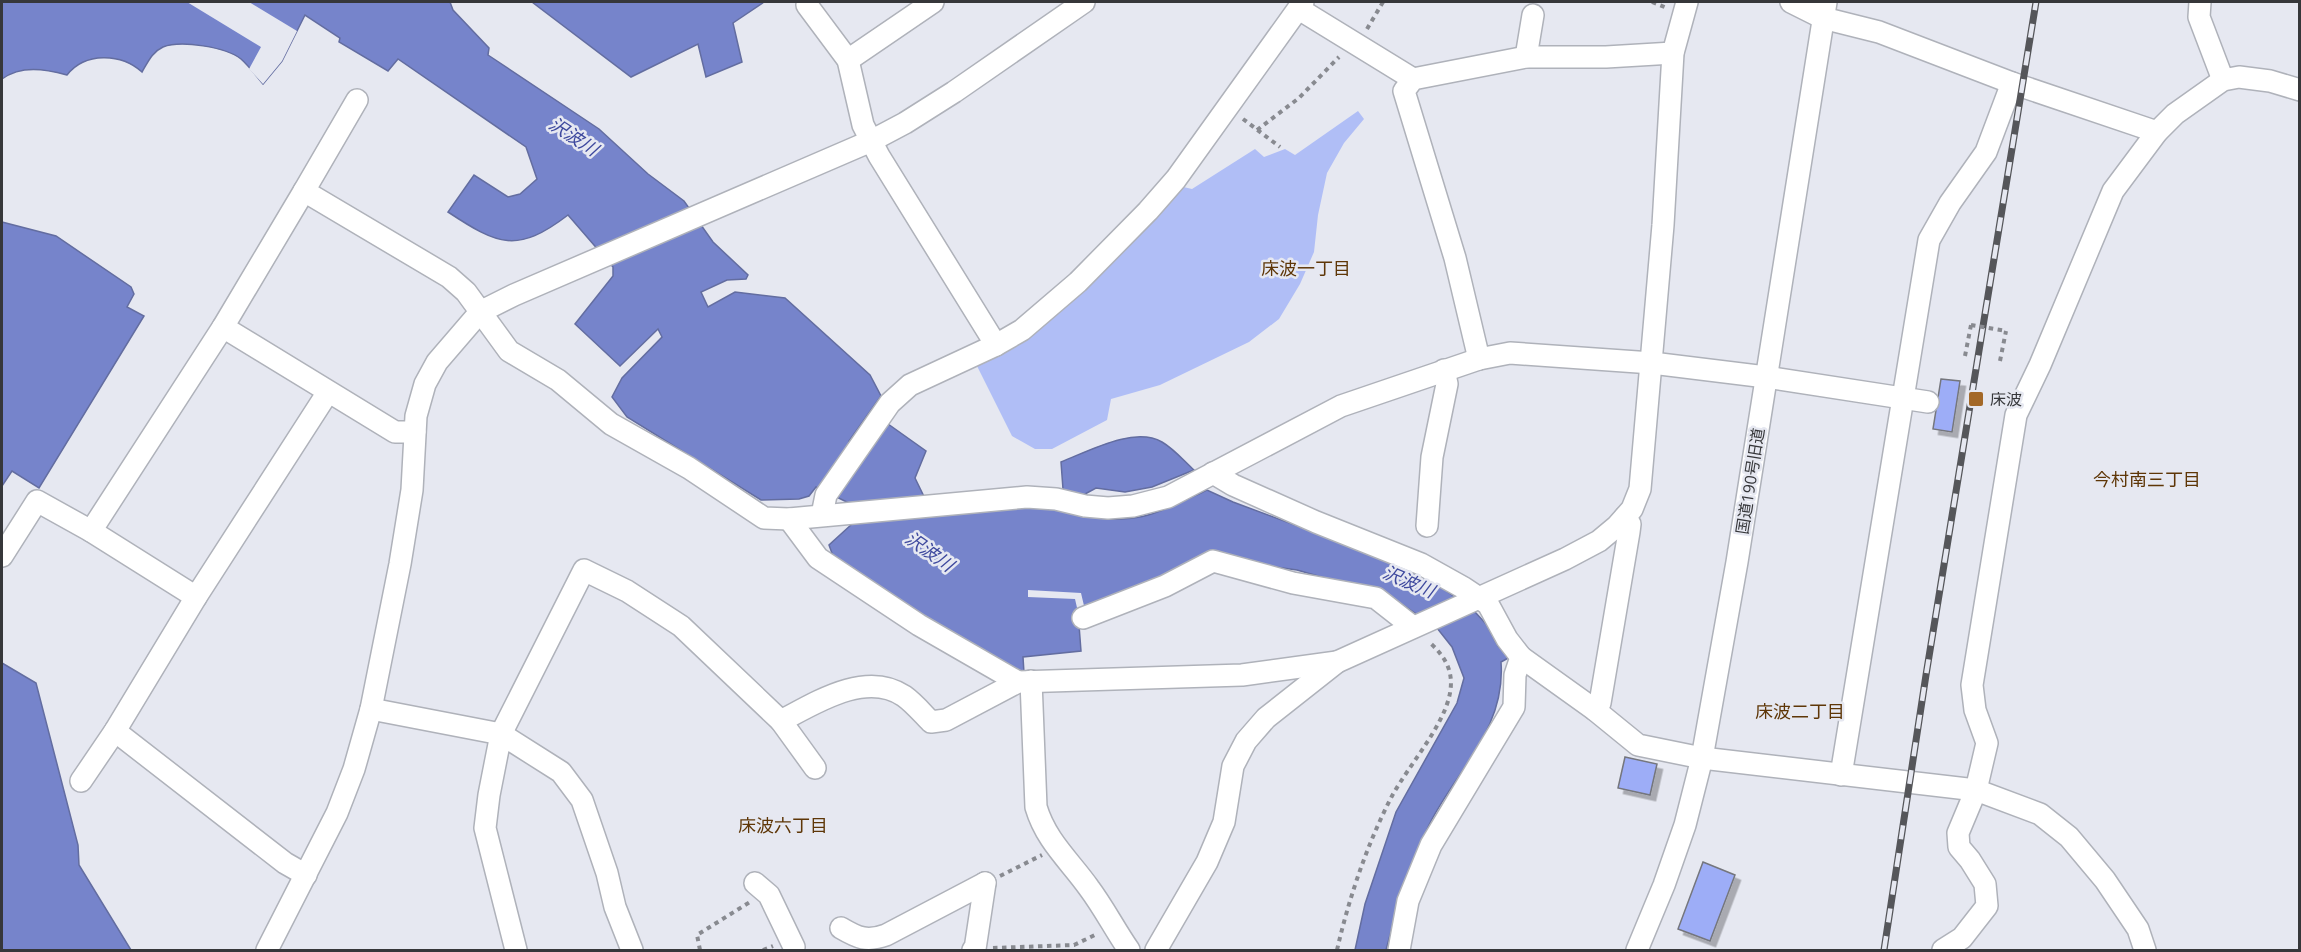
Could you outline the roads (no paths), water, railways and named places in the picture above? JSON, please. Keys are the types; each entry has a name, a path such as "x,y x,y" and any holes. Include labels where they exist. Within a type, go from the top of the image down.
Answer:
{"street":[{"path":"848,60 933,2"},
{"path":"267,951 337,813 354,769 370,709 400,564 412,490 416,416 426,384 437,362 451,343 480,312 596,259 871,141 905,123 1084,2"},
{"path":"1156,951 1207,862 1224,822 1233,765 1246,741 1266,718 1337,662 1565,560 1599,541 1632,510 1640,489 1652,363 1673,53 1687,2"},
{"path":"1791,2 1824,10 2012,83 2157,132"},
{"path":"2200,2 2199,17 2223,80"},
{"path":"807,5 848,60 863,125 871,141 996,345"},
{"path":"304,190 449,277 466,292 510,351 558,380 611,424 689,468 764,518 789,519 824,505 890,402 910,385 996,345 1022,330 1078,282 1176,179 1301,5 1413,79"},
{"name":"国道190号旧道","path":"1637,951 1682,835 1702,758 1726,627 1824,10"},
{"path":"1526,57 1533,15"},
{"path":"1479,359 1455,258 1404,91 1413,79 1526,57 1606,57 1673,53"},
{"path":"1943,951 1962,938 1987,906 1985,884 1959,847 1958,833 1976,790 1987,743 1975,710 1972,685 2016,415 2040,365 2113,191 2157,132 2175,114 2223,80 2239,77 2270,81 2300,90"},
{"path":"1841,775 1929,240 1950,203 1986,152 2012,83"},
{"path":"91,531 224,327 357,100"},
{"path":"224,327 395,432 415,432"},
{"path":"824,505 848,513 1027,497 1056,499 1085,506 1133,506 1168,497 1341,406 1444,370 1510,352 1652,363 1766,377 1928,402"},
{"path":"1427,526 1432,457 1447,384 1444,370"},
{"path":"81,781 328,392"},
{"path":"1213,473 1233,485 1306,517 1421,564 1476,599 1488,603 1518,665 1514,707 1431,845 1408,901 1399,951"},
{"path":"2,556 37,501 91,531 196,597"},
{"path":"1595,710 1600,703 1629,532 1630,524 1625,517"},
{"path":"789,519 818,558 919,625 1025,682"},
{"path":"1083,618 1165,586 1213,561 1293,583 1376,598 1416,626"},
{"path":"516,951 485,828 501,734 584,570 627,591 681,626 781,721 816,768"},
{"path":"781,721 833,694 854,687 884,688 903,695 931,722 946,720 1025,682 1242,675 1337,662"},
{"path":"1518,665 1595,710 1638,745 1702,758 1976,790 2040,814 2069,837 2105,880 2138,929 2145,951"},
{"path":"1025,682 1036,807 1041,824 1056,848 1089,888 1129,951"},
{"path":"370,709 501,734 535,753 561,772 582,800 607,873 615,906 632,951"},
{"path":"115,730 285,863 306,875"},
{"path":"841,928 854,935 872,940 985,884 974,950"},
{"path":"760,888 770,895 794,947"}],"water":[{"name":"沢波川","path":"2,2 450,2 453,10 489,48 488,55 599,129 648,174 684,201 713,242 748,275 746,279 727,280 701,292 708,307 735,292 785,298 870,375 881,396 849,441 866,453 888,424 926,451 915,478 933,515 1028,507 1058,510 1063,489 1061,462 1125,438 1151,438 1162,442 1194,470 1152,487 1125,492 1096,488 1085,494 1083,515 1118,519 1133,518 1161,511 1207,490 1233,502 1421,572 1476,613 1486,624 1498,646 1510,657 1501,662 1496,708 1488,728 1440,805 1422,840 1404,887 1386,950 1355,950 1365,904 1396,812 1457,703 1464,678 1452,647 1437,628 1391,597 1297,570 1206,557 1078,612 1081,651 1023,657 1024,673 1017,673 916,613 833,556 829,545 852,524 851,504 816,487 809,496 799,499 761,500 627,417 612,397 622,378 662,337 658,329 620,366 575,324 613,276 613,267 568,215 535,236 521,240 508,240 494,238 481,232 448,212 474,175 508,197 520,194 537,179 526,147 398,59 388,71 339,42 340,38 305,15 282,61 263,84 241,59 234,55 214,48 181,44 159,49 142,72 124,61 103,58 83,62 67,75 42,70 25,70 2,79"},
{"path":"532,2 764,2 733,23 742,62 706,77 698,44 631,77"},
{"path":"2,222 56,236 131,287 134,294 127,307 144,316 39,488 12,471 2,486"},
{"path":"2,663 36,683 78,845 79,865 131,950 2,950"}],"railway":[{"path":"1884,950 1926,675 2036,2"}],"place":[{"name":"床波","path":"1976,399"}],"district":[{"name":"床波一丁目","path":"1306,268"},
{"name":"今村南三丁目","path":"2147,479"},
{"name":"床波二丁目","path":"1800,711"},
{"name":"床波六丁目","path":"783,825"}]}
